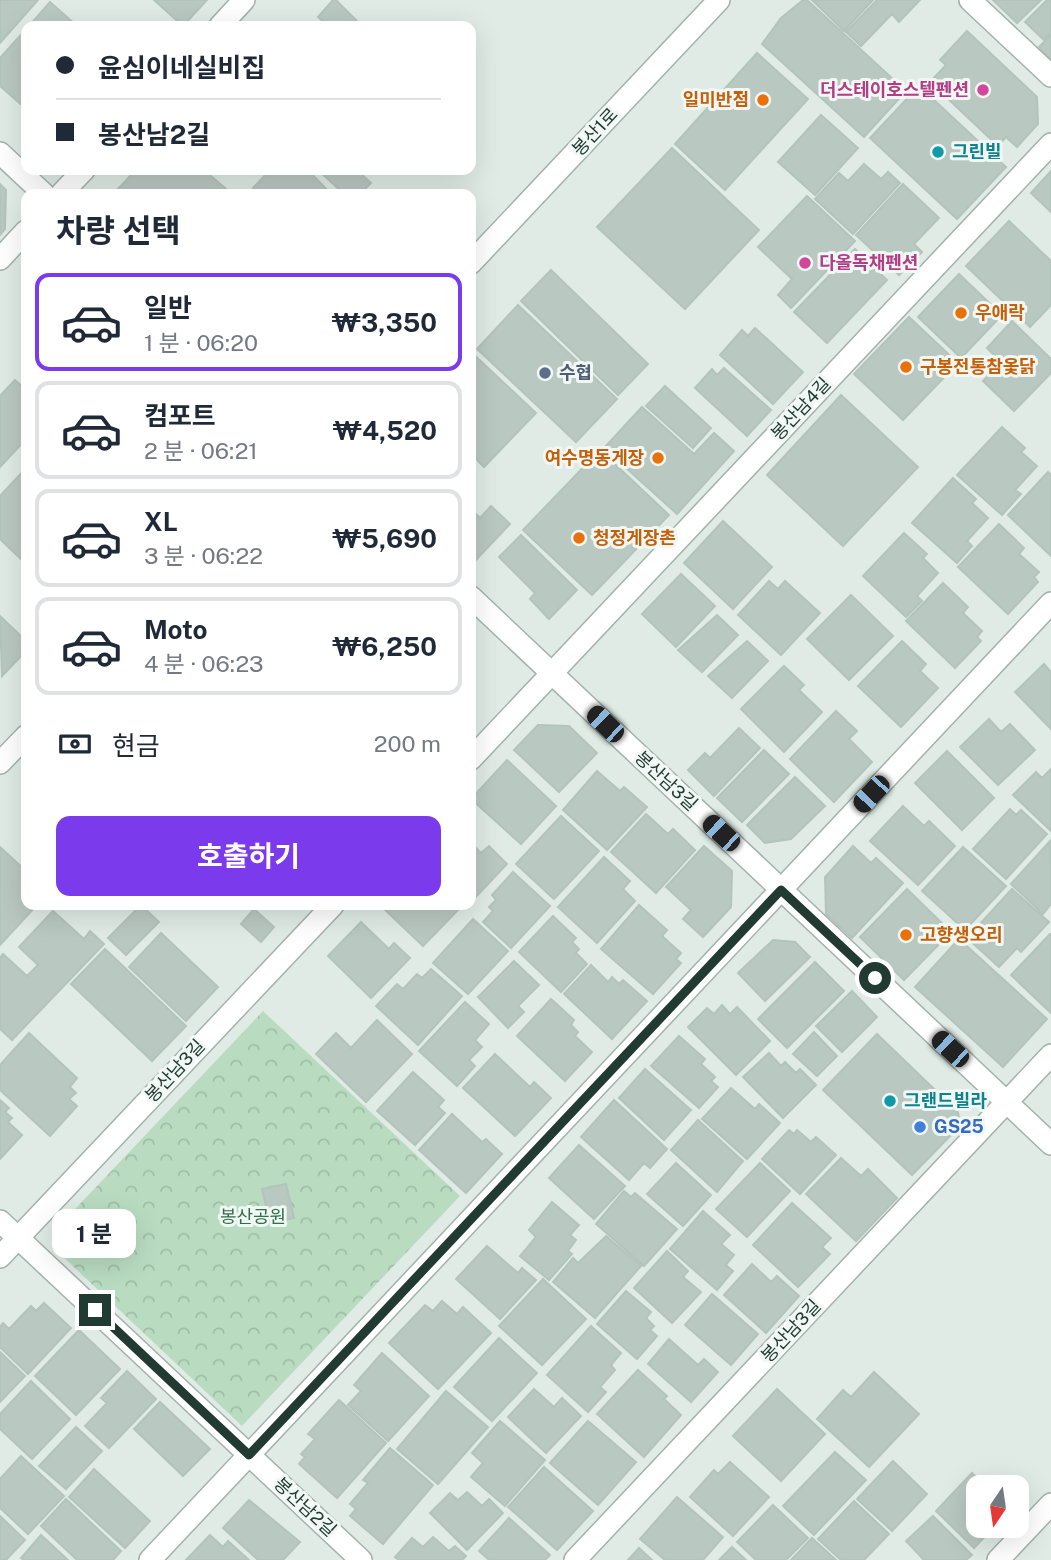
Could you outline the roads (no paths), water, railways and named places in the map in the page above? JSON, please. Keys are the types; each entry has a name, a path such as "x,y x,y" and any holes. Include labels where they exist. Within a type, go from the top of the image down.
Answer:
{"street":[{"path":"225,21 244,0"},
{"name":"봉산1로","path":"476,259 719,0"},
{"path":"971,0 1051,76"},
{"name":"봉산남4길","path":"551,673 1051,145"},
{"path":"0,153 21,173"},
{"path":"24,175 39,189"},
{"path":"66,189 79,175"},
{"path":"0,259 21,237"},
{"name":"봉산남3길","path":"476,602 1051,1144"},
{"path":"150,1560 1051,603"},
{"path":"476,754 551,673"},
{"path":"0,763 21,741"},
{"name":"봉산남3길","path":"18,1238 328,910"},
{"path":"1007,1102 1051,1055"},
{"name":"봉산남3길","path":"575,1560 1007,1102"},
{"name":"봉산남2길","path":"0,1221 361,1560"},
{"path":"0,1257 18,1238"},
{"path":"998,1560 1051,1504"}],"place":[{"name":"더스테이호스텔펜션","path":"983,90"},
{"name":"일미반점","path":"763,100"},
{"name":"그린빌","path":"938,152"},
{"name":"다올독채펜션","path":"805,263"},
{"name":"우애락","path":"961,313"},
{"name":"구봉전통참옻닭","path":"906,367"},
{"name":"수협","path":"545,373"},
{"name":"여수명동게장","path":"658,458"},
{"name":"청정게장촌","path":"579,538"},
{"name":"고향생오리","path":"906,935"},
{"name":"그랜드빌라","path":"890,1101"},
{"name":"GS25","path":"920,1127"}],"park label":[{"name":"봉산공원","path":"253,1217"}]}
